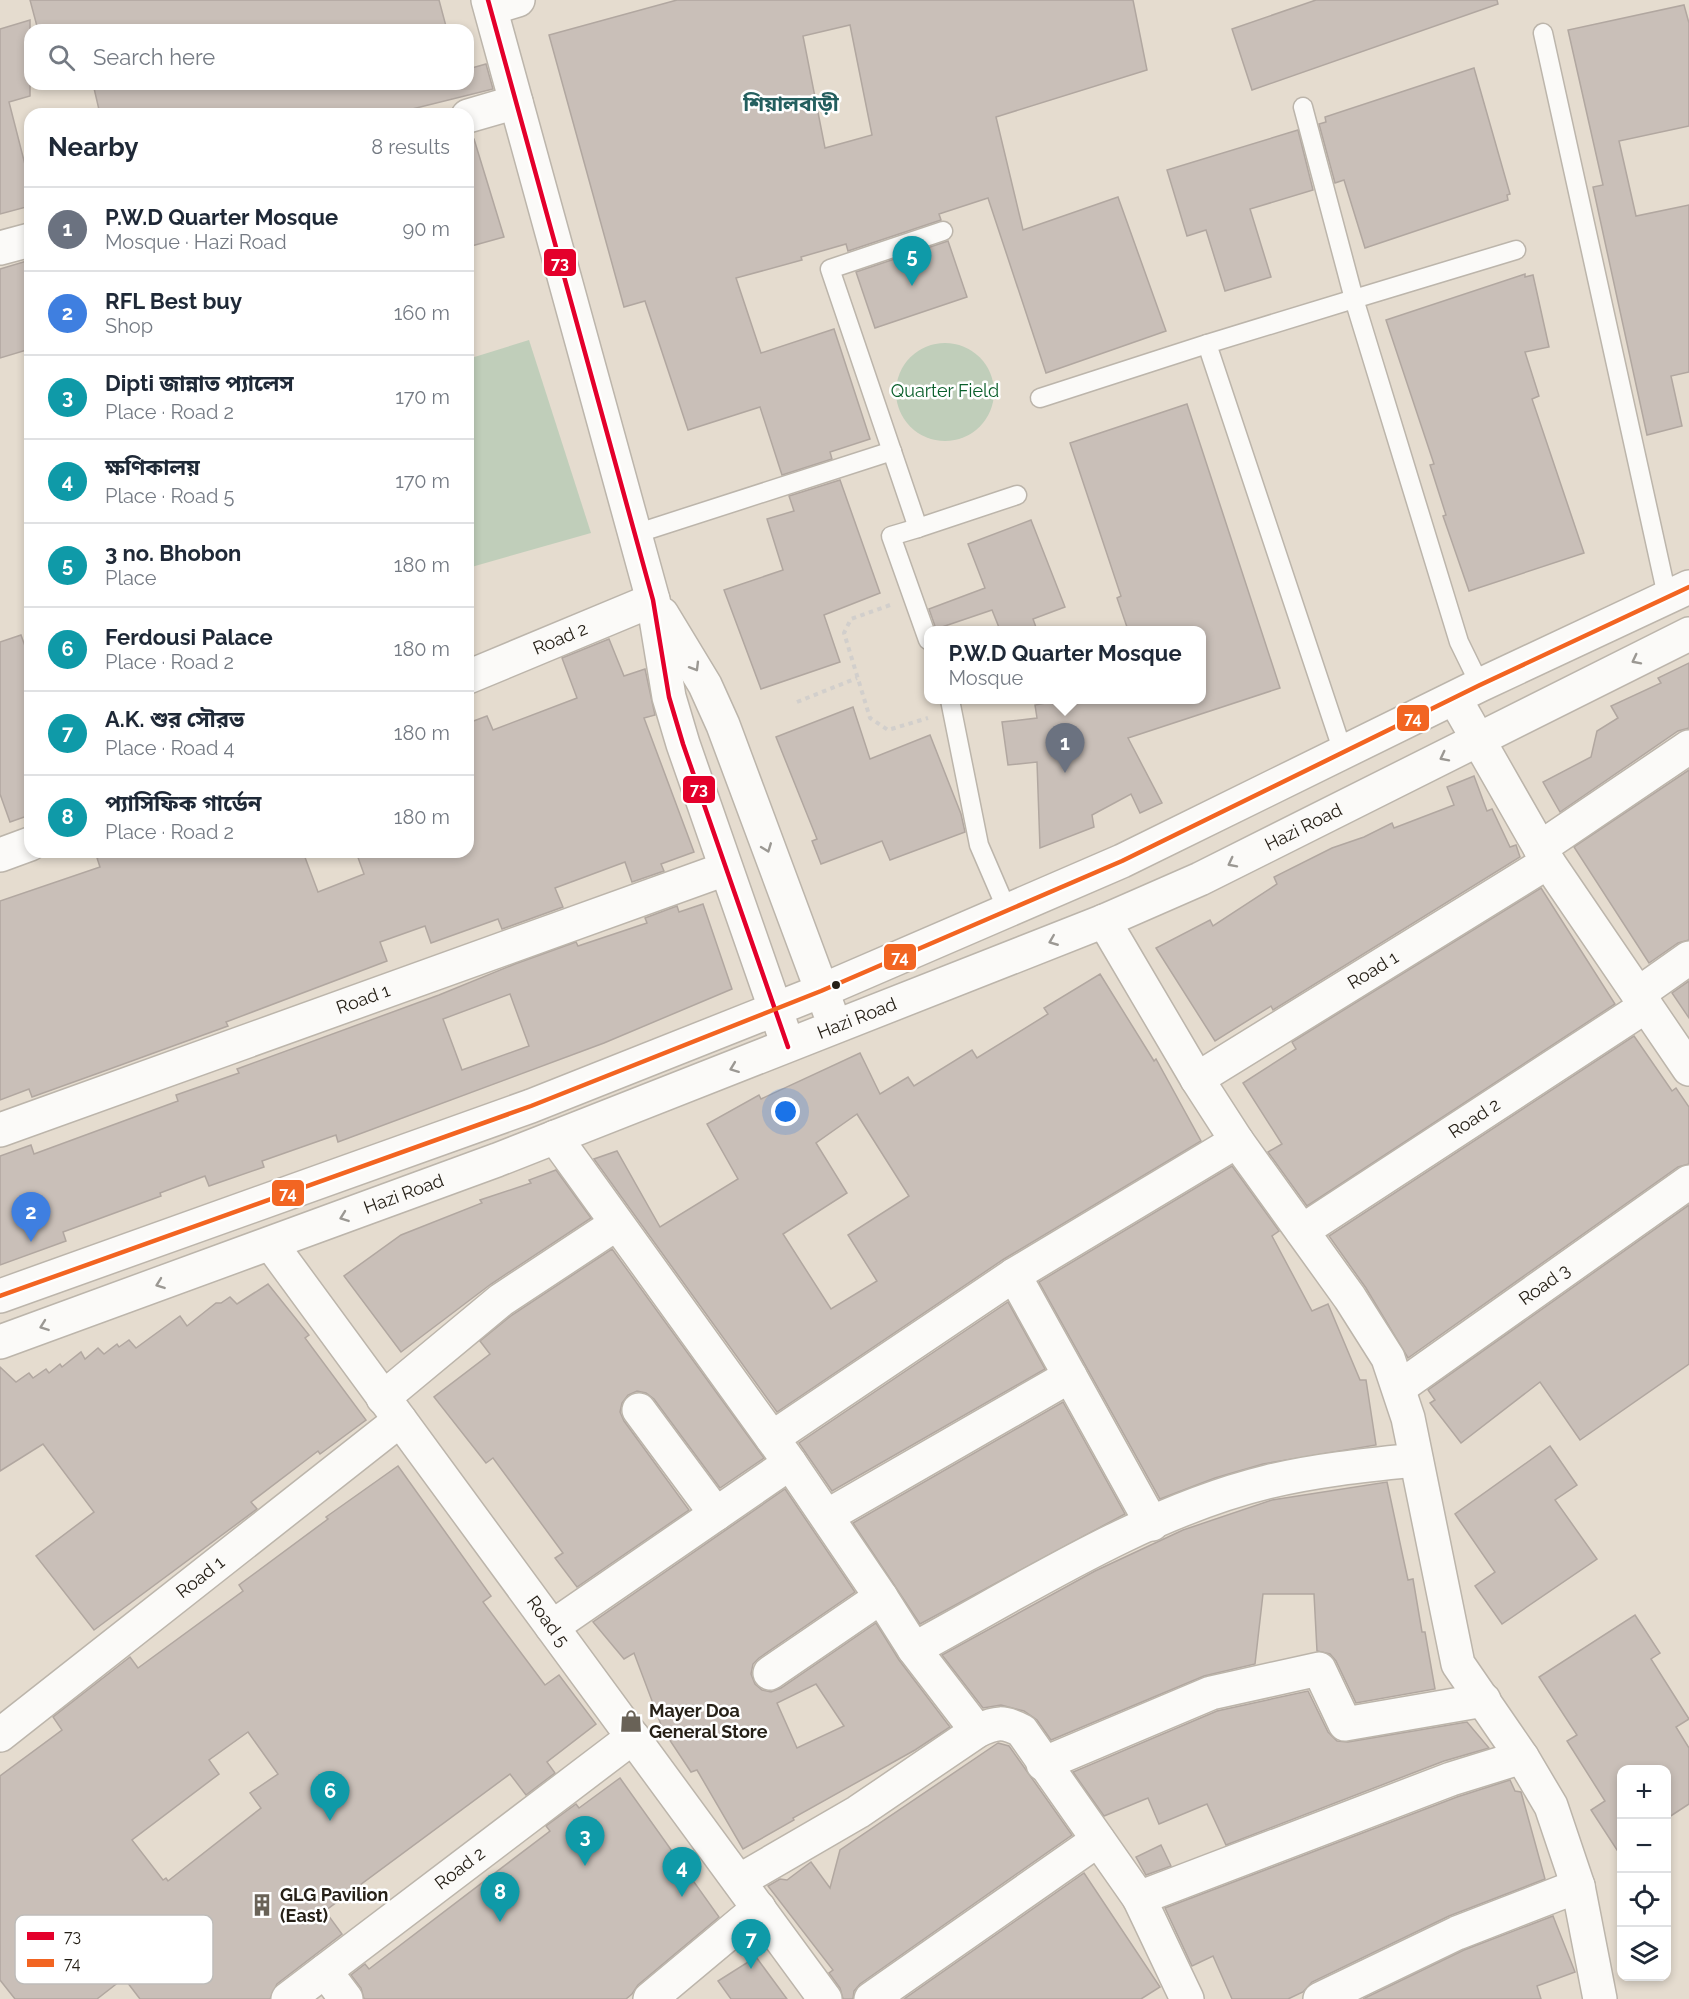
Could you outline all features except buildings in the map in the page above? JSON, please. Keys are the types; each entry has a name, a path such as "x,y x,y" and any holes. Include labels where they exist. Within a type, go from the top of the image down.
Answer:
{"street":[{"path":"499,3 516,102 653,600 669,698 724,869 788,1047"},
{"path":"474,114 516,102"},
{"path":"0,248 24,242"},
{"path":"0,1296 531,1106 821,991 1122,861 1678,591"},
{"path":"653,600 705,685 723,725 836,1028"},
{"name":"Road 2","path":"474,675 653,600"},
{"name":"Hazi Road","path":"0,1342 271,1244 555,1137 1104,921 1200,879 1689,634"},
{"path":"1468,692 1479,740 1544,855 1689,1069"},
{"name":"Road 1","path":"1197,1079 1544,855 1689,747"},
{"path":"0,855 24,846"},
{"name":"Road 1","path":"0,1130 724,869"},
{"path":"1104,921 1197,1079 1237,1141 1302,1231 1388,1358 1400,1387 1458,1664 1522,1757 1551,1806 1578,1886 1600,1999"},
{"name":"Road 2","path":"1302,1231 1642,1000 1689,958"},
{"path":"555,1137 781,1450 914,1649 977,1731"},
{"path":"552,1627 716,1514 781,1450 1014,1275 1237,1141"},
{"name":"Road 3","path":"1400,1387 1689,1182"},
{"name":"Road 1","path":"0,1735 392,1409 501,1300 616,1224"},
{"name":"Road 5","path":"271,1244 825,1999"},
{"path":"1014,1275 1152,1524"},
{"path":"827,1516 1070,1376"},
{"path":"639,1410 716,1514"},
{"path":"914,1649 1092,1553 1194,1506 1267,1482 1355,1467 1416,1460"},
{"path":"770,1673 881,1597"},
{"path":"1043,1764 1211,1693 1319,1669 1345,1724 1484,1700"},
{"path":"739,1881 858,1812 977,1731 995,1722 1007,1722 1022,1731 1139,1898 1179,1996"},
{"name":"Road 2","path":"288,1999 633,1737"},
{"path":"1139,1898 1451,1779 1522,1757"},
{"path":"871,1999 1098,1840"},
{"path":"1320,1999 1457,1933 1578,1886"},
{"path":"650,1999 759,1908"},
{"path":"325,1971 346,1999"}],"lane":[{"path":"1543,33 1678,591"},
{"path":"1303,107 1354,299 1459,642 1468,692"},
{"path":"918,528 830,269 943,231"},
{"path":"1040,398 1207,344 1516,250"},
{"path":"1207,344 1343,752"},
{"path":"635,534 892,452"},
{"path":"924,629 891,536 1017,495"},
{"path":"952,705 980,845 1007,910"}],"path":[{"path":"913,598 851,619 844,633 870,718 888,730 952,705"},
{"path":"797,702 856,678"}],"green space":[{"path":"529,340 591,533 474,566 474,357"},
{"name":"Quarter Field","path":"945,343 964,347 980,357 990,373 994,392 990,411 980,427 964,437 945,441 926,437 910,427 900,411 896,392 900,373 910,357 926,347"}],"transit line":[{"name":"73","path":"488,0 653,600 669,697 683,744 788,1047"},
{"name":"74","path":"0,1296 531,1106 821,991 1122,861 1480,685 1689,587"}],"place":[{"name":"3 no. Bhobon","path":"912,286"},
{"name":"P.W.D Quarter Mosque","path":"1065,773"},
{"name":"RFL Best buy","path":"31,1242"},
{"name":"Mayer Doa General Store","path":"631,1721"},
{"name":"Ferdousi Palace","path":"330,1821"},
{"name":"Dipti জান্নাত প্যালেস","path":"585,1866"},
{"name":"ক্ষণিকালয়","path":"682,1897"},
{"name":"GLG Pavilion (East)","path":"262,1905"},
{"name":"প্যাসিফিক গার্ডেন","path":"500,1922"},
{"name":"A.K. শুর সৌরভ","path":"751,1969"}],"district":[{"name":"শিয়ালবাড়ী","path":"791,104"}]}
